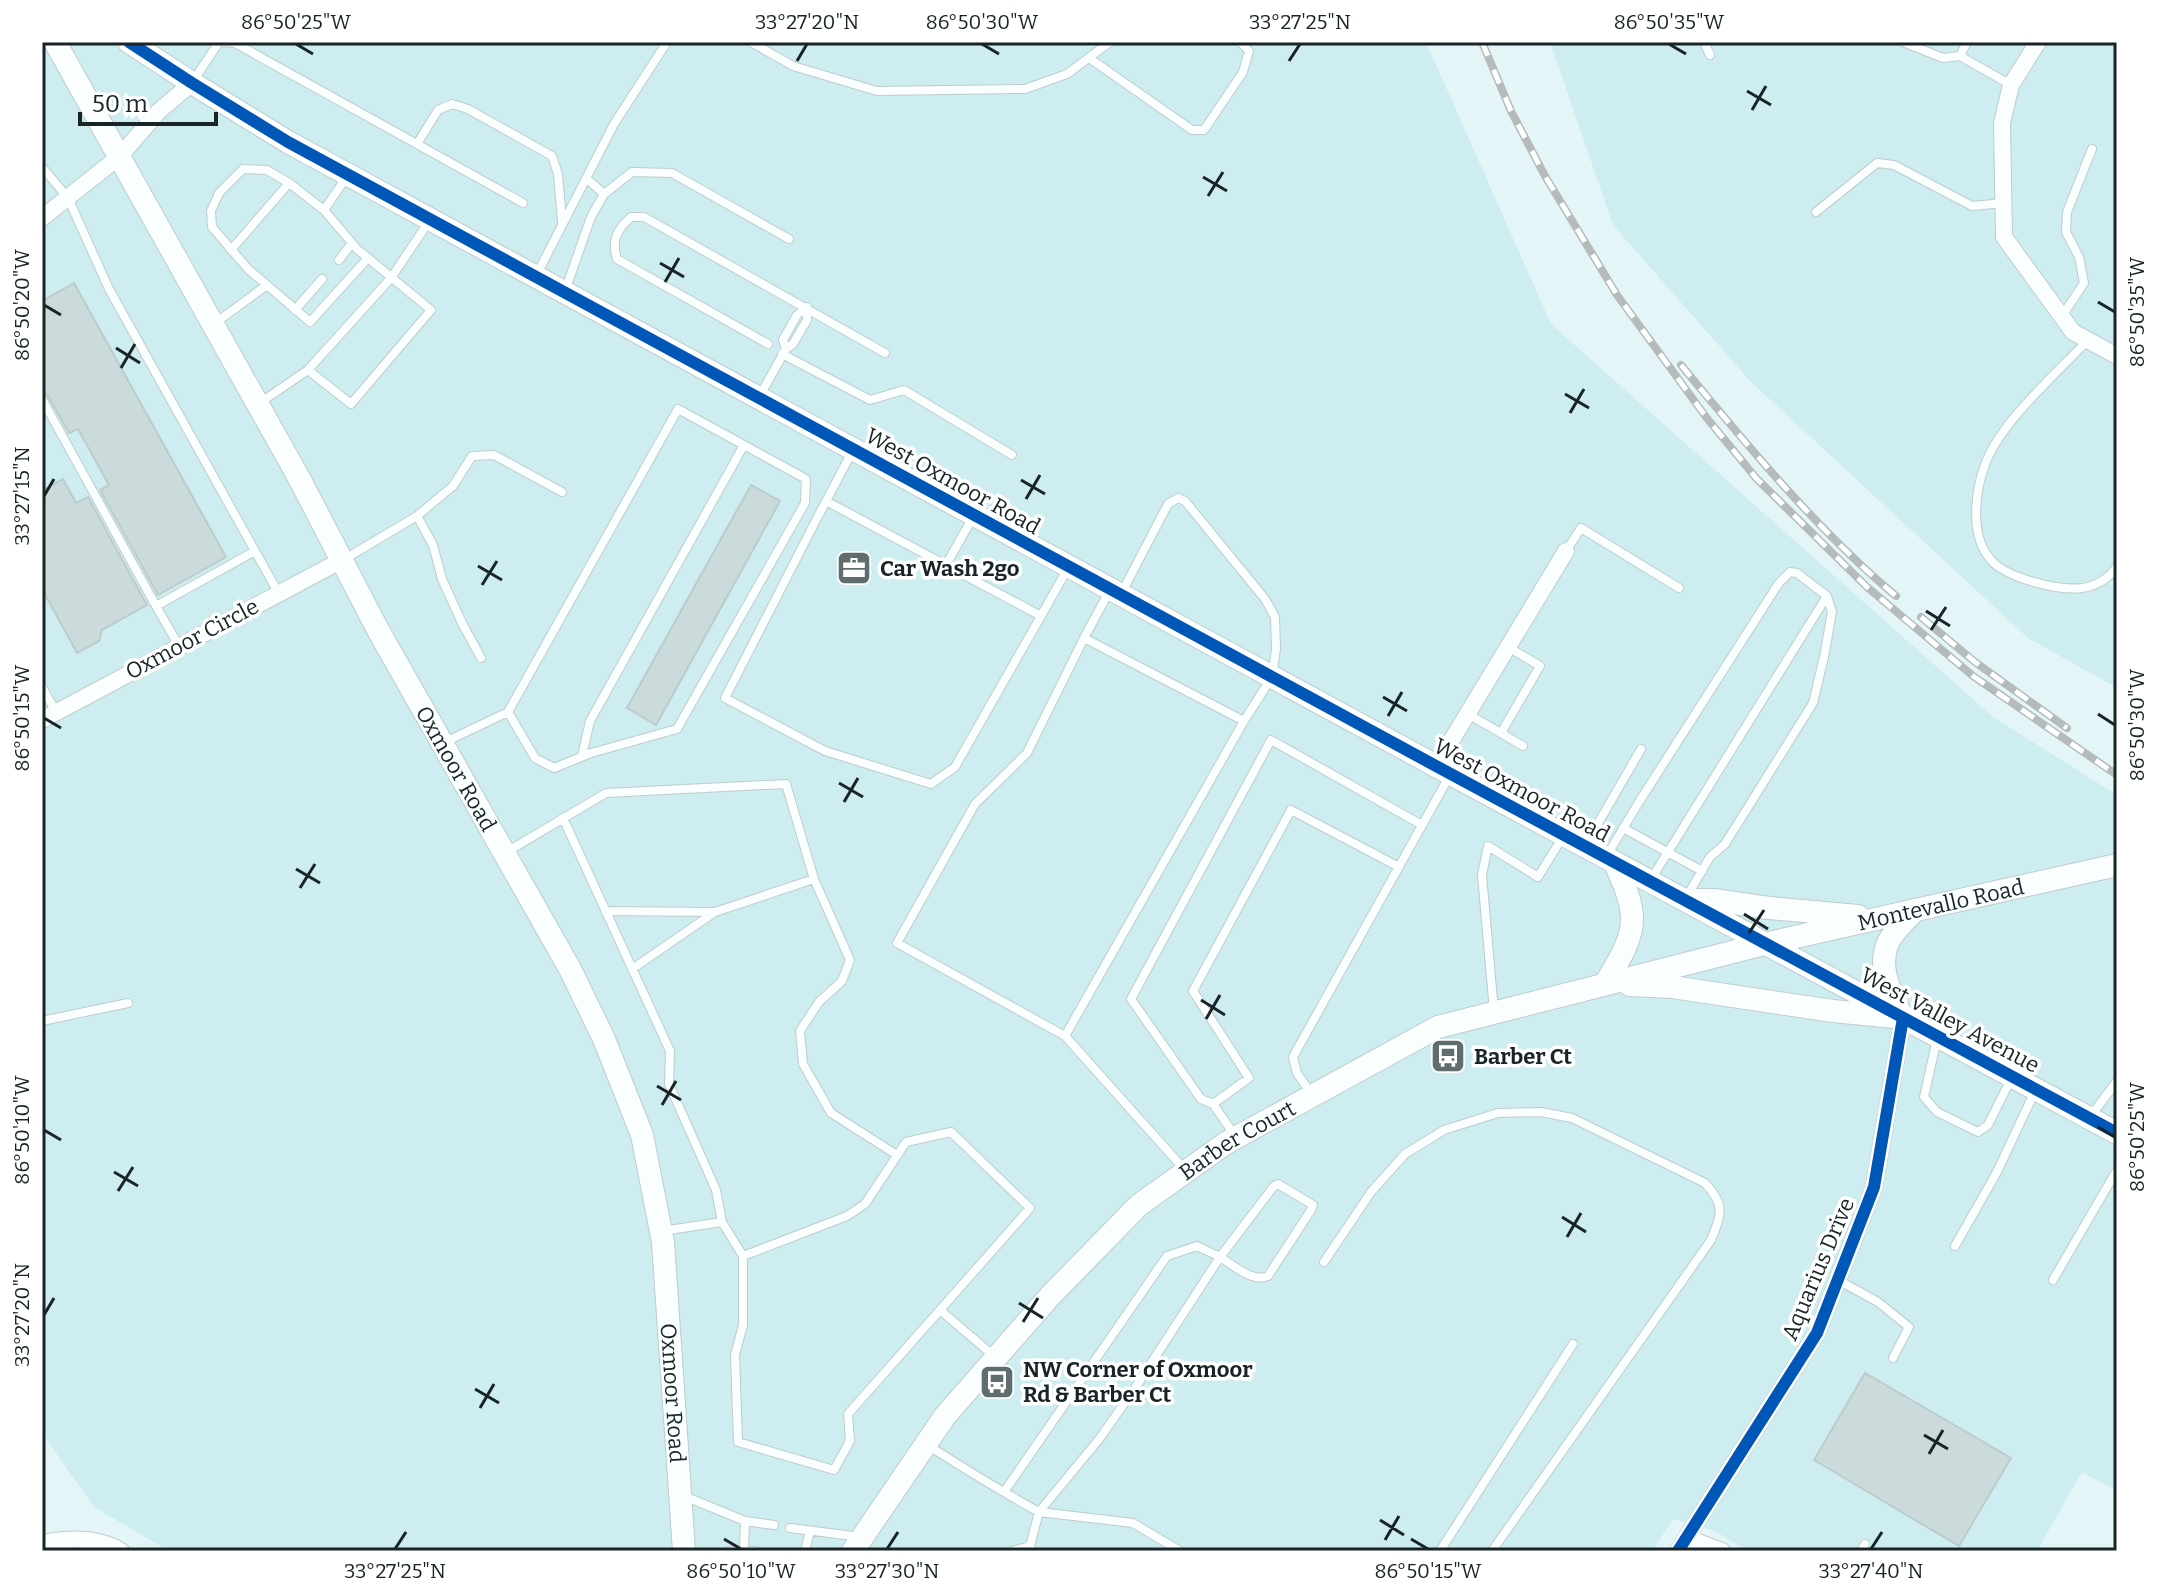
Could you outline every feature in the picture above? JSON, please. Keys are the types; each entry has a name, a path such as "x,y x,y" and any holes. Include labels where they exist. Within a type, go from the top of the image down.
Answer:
{"main road":[{"name":"Oxmoor Road","path":"55,42 258,404 378,630 570,969 604,1039 642,1135 661,1231 684,1551"},
{"name":"West Oxmoor Road","path":"129,42 288,142 1764,944"},
{"path":"1610,860 1627,891 1632,919 1627,943 1605,984 1672,987 1903,1018"},
{"name":"Montevallo Road","path":"1764,944 2117,865"},
{"path":"1684,900 1714,900 1879,918"},
{"path":"1903,1018 1892,999 1886,955 1894,933 1915,910"},
{"name":"Barber Court","path":"857,1544 945,1416 1051,1295 1139,1205 1237,1137 1438,1027 1764,944"},
{"name":"West Valley Avenue","path":"1764,944 2117,1133"}],"street":[{"path":"2038,42 2011,85 2002,123 2004,237 2073,332 2116,353"},
{"path":"42,218 120,156 159,111 192,83"},
{"path":"1443,770 1468,714 1566,551"},
{"name":"Oxmoor Circle","path":"49,716 342,560"},
{"name":"Aquarius Drive","path":"1682,1544 1817,1333 1874,1187 1903,1018"},
{"path":"42,1543 66,1538 109,1544 121,1551"},
{"path":"1682,1544 1722,1551"}],"lane":[{"path":"192,83 221,42 235,43 523,203"},
{"path":"536,276 614,124 667,42"},
{"path":"751,42 793,66 877,91 1025,89 1067,74 1110,42"},
{"path":"1089,58 1192,130 1204,130 1243,72 1249,51 1240,42"},
{"path":"1704,42 1710,55"},
{"path":"1903,42 1943,58 1960,56 2011,85"},
{"path":"1960,56 1967,42"},
{"path":"417,144 438,110 452,104 468,109 552,156 558,174 562,225"},
{"path":"2062,317 2084,283 2079,257 2066,232 2067,212 2092,149"},
{"path":"1816,212 1877,163 1894,165 1972,206 2003,203"},
{"path":"42,167 68,198 109,289 279,594"},
{"path":"308,370 351,404 431,310 368,258 324,210 267,170 243,169 219,193 211,211 212,227 248,269 310,322 368,258"},
{"path":"565,292 591,217 604,194 632,172 672,173 789,239"},
{"path":"324,210 349,175"},
{"path":"586,178 604,194"},
{"path":"231,250 289,183"},
{"path":"768,344 617,259 614,249 617,229 631,217 644,217 885,353"},
{"path":"258,404 308,370 391,278 431,219"},
{"path":"339,260 352,243"},
{"path":"295,310 322,279"},
{"path":"214,324 267,285"},
{"path":"759,398 784,352 793,344 807,320 807,307"},
{"path":"2088,340 2005,428 1987,459 1977,488 1976,512 1980,543 2000,570 2024,579 2081,588 2098,583 2112,574 2117,566"},
{"path":"784,352 870,400 904,390 1012,455"},
{"path":"42,399 179,646"},
{"path":"442,744 508,712 678,409 806,479 805,503 677,729 582,756 554,768 535,758 508,712"},
{"path":"582,756 590,721 744,445"},
{"path":"853,449 725,698 825,751 931,784 955,767 1069,567"},
{"path":"342,560 417,516 453,486 472,456 494,455 562,492"},
{"path":"1065,1036 1272,677 1276,649 1275,617 1265,599 1185,501 1178,498 1168,504 1116,592 1084,638 1027,753 975,804 897,943 1065,1036 1186,1172"},
{"path":"826,501 1041,616"},
{"path":"946,565 974,515"},
{"path":"417,516 433,545 442,579 481,658"},
{"path":"1566,551 1581,528 1679,588"},
{"path":"156,606 255,551"},
{"path":"1610,860 1623,828 1786,574 1797,573 1827,596 1832,612 1813,703 1725,844 1710,857 1684,900"},
{"path":"1649,882 1827,596"},
{"path":"1084,638 1244,721"},
{"path":"1501,733 1540,666 1508,647"},
{"path":"42,687 49,716"},
{"path":"1468,714 1523,746"},
{"path":"1237,1137 1213,1104 1201,1099 1131,999 1271,740 1422,825"},
{"path":"1585,847 1641,749"},
{"path":"1313,1096 1297,1073 1293,1057 1422,825 1443,770"},
{"path":"504,854 606,793 786,784 814,879 850,960 842,981 819,1002 800,1031 803,1064 831,1113 897,1155"},
{"path":"1213,1104 1249,1078 1193,991 1291,810 1399,867"},
{"path":"563,818 670,1051 669,1084 716,1190 722,1222 743,1256 743,1325 735,1355 738,1442 834,1470 850,1441 848,1414 1030,1208 951,1132 906,1142 865,1204 847,1216 743,1256"},
{"path":"1623,828 1702,871"},
{"path":"1494,1013 1482,875 1488,846 1538,877 1563,835"},
{"path":"632,969 715,912 814,879"},
{"path":"605,911 715,912"},
{"path":"42,1021 128,1003"},
{"path":"1938,1036 1924,1097 1937,1112 1978,1132 1988,1125 2013,1076"},
{"path":"2090,1117 2117,1081"},
{"path":"1955,1246 1997,1172 2036,1089"},
{"path":"1324,1262 1371,1192 1405,1154 1444,1130 1498,1113 1541,1112 1572,1118 1705,1183 1718,1197 1721,1215 1711,1240 1492,1551"},
{"path":"2053,1280 2117,1170"},
{"path":"1004,1492 1167,1256 1197,1246 1220,1257 1255,1277 1262,1279 1268,1276 1313,1205 1283,1186 1274,1186 1220,1257 1100,1438 1039,1512 1032,1548 1012,1551"},
{"path":"661,1231 722,1222"},
{"path":"1838,1280 1878,1302 1909,1327 1893,1358"},
{"path":"940,1310 996,1358"},
{"path":"1440,1551 1573,1344"},
{"path":"926,1444 1039,1512 1133,1523 1180,1551"},
{"path":"681,1494 745,1521 774,1525"},
{"path":"744,1550 745,1521"},
{"path":"790,1528 857,1544"},
{"path":"805,1551 810,1531"},
{"path":"728,1551 756,1551"}],"shaded area":[{"path":"42,42 164,42 170,45 172,42 1426,42 1551,324 1993,717 2117,795 2117,1491 2082,1472 2037,1551 1748,1551 1715,1531 1673,1519 1652,1551 169,1551 94,1507 42,1433"},
{"path":"1550,42 2117,42 2117,688 2028,638 1751,382 1613,225"}],"building":[{"path":"74,283 226,557 158,595 100,490 109,485 78,429 69,433 48,396 42,392 42,301"},
{"path":"63,479 76,503 88,497 147,605 102,630 99,641 77,653 42,589 42,491"},
{"path":"751,485 780,501 656,725 627,708"},
{"path":"1865,1373 2011,1458 1959,1546 1814,1460"}],"railway":[{"path":"1482,42 1511,111 1545,176 1617,295 1706,417 1756,478 1867,587 1973,676 2117,775"},
{"path":"1681,365 1811,515 1896,596"},
{"path":"1921,617 1975,662 2067,728"}],"cycle path":[{"path":"129,42 288,142 2117,1133"},
{"path":"1678,1551 1817,1333 1874,1187 1903,1018"}],"place":[{"name":"Car Wash 2go","path":"854,568"},
{"name":"Barber Ct","path":"1448,1056"},
{"name":"NW Corner of Oxmoor Rd & Barber Ct","path":"997,1382"}]}
